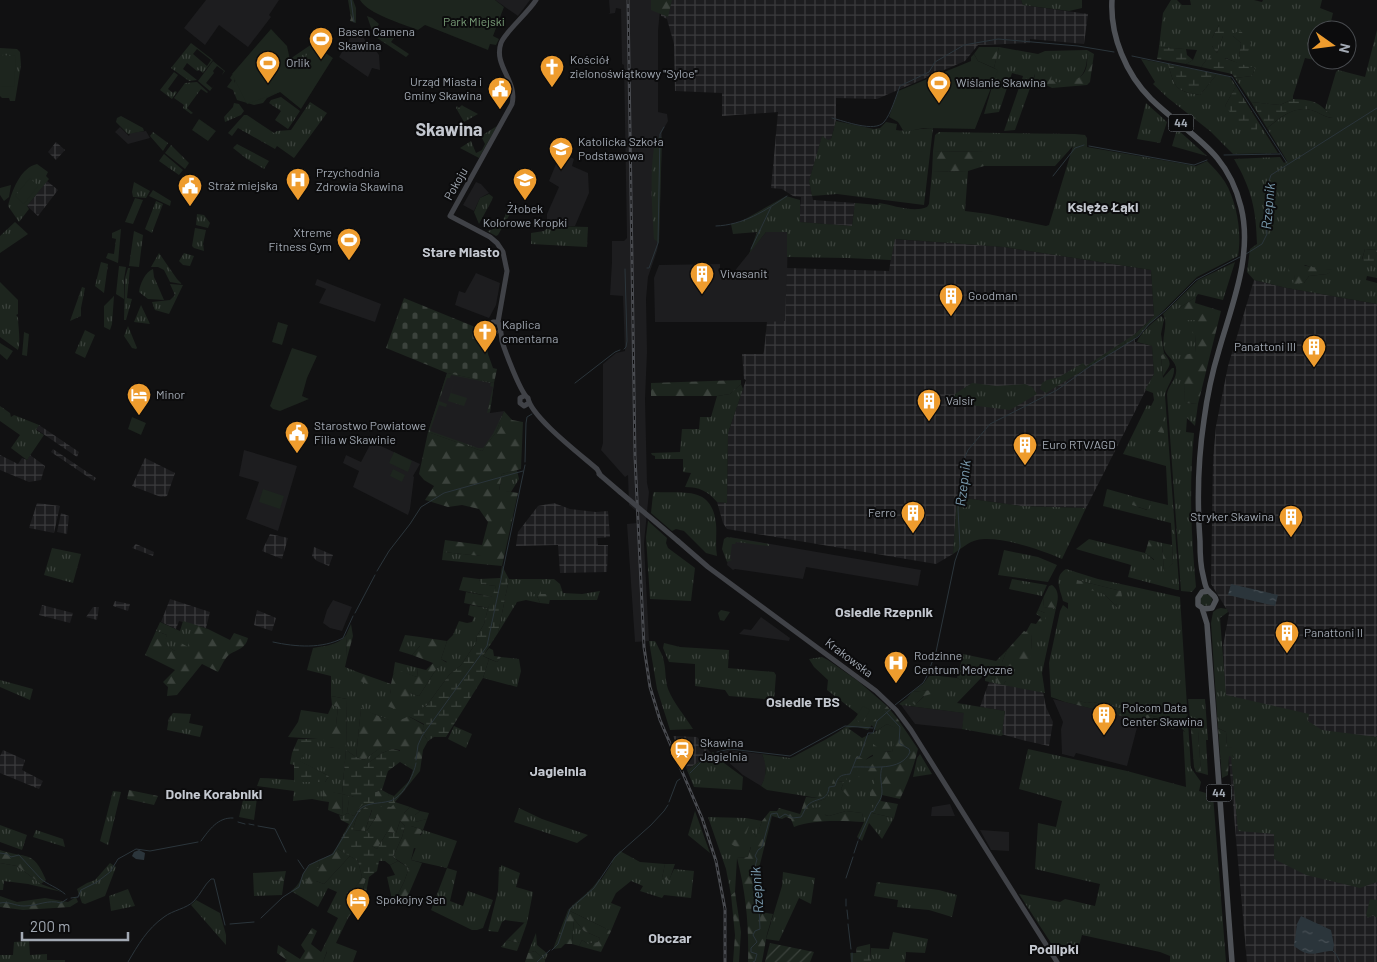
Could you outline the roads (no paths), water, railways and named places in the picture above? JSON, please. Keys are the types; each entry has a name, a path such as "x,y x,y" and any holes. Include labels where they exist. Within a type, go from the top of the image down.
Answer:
{"main road":[{"name":"Pokoju","path":"496,322 507,268 502,250 490,237 450,216 511,108 514,96 511,83 500,60 501,44 504,37 528,12 536,0"},
{"name":"44","path":"1112,0 1115,31 1124,58 1134,78 1154,102 1205,143 1216,155 1228,173 1242,207 1245,226 1244,260 1210,386 1201,440 1198,503 1203,575 1202,592 1198,596 1197,601 1202,608 1207,624 1232,962"},
{"path":"496,322 500,326 498,331 492,331 489,327 490,324 496,322"},
{"name":"Krakowska","path":"498,331 523,396 528,398 528,404 564,441 601,476 708,567 876,691 896,710 923,749 1057,962"},
{"name":"44","path":"1203,575 1206,587 1216,600 1214,606 1210,609 1207,624"},
{"path":"1202,592 1209,591"},
{"path":"1202,608 1210,609"}],"water":[{"path":"1231,584 1278,595 1275,606 1228,595"},
{"path":"139,850 145,853 144,860 136,859 132,856 134,852"},
{"path":"1301,916 1331,930 1334,945 1333,951 1310,954 1294,946 1297,924"}],"waterway":[{"path":"351,0 354,22"},
{"path":"832,118 859,125 880,125 889,114 900,86 929,72 935,62 964,45 998,39 1078,46 1114,52"},
{"path":"1132,56 1232,77 1287,163"},
{"name":"Rzepnik","path":"1246,254 1262,244 1267,234 1268,184 1271,175 1377,108"},
{"path":"647,268 649,268 658,243 660,134 664,127"},
{"path":"1053,176 1075,148 1084,145"},
{"path":"1089,146 1194,165 1207,160"},
{"path":"1224,155 1280,154"},
{"path":"716,226 745,220 787,196"},
{"path":"751,249 771,207"},
{"name":"Rzepnik","path":"895,705 923,683 936,652 955,561 960,547 958,509 962,464 968,450 990,424 1057,390 1089,367 1138,337 1149,324 1196,280 1240,257"},
{"path":"624,349 627,341 625,269"},
{"path":"575,383 620,350"},
{"path":"525,462 526,423 527,417 532,414"},
{"path":"416,760 418,745 422,736 487,646 525,465"},
{"path":"377,571 421,507 444,493 523,471"},
{"path":"355,613 375,575"},
{"path":"273,642 309,646 335,642 343,638 353,616"},
{"name":"Rzepnik","path":"753,962 757,954 751,952 751,948 757,942 753,935 755,931 760,929 758,885 754,871 757,859 755,856 762,847 771,814 777,813 779,818 785,814 793,818 801,817 808,805 824,797 829,787 835,786 840,777 850,774 856,759 860,756 868,733 873,733 877,721 892,708"},
{"path":"853,767 885,767 893,765 900,763 910,752 909,749 899,743 900,727 886,712"},
{"path":"717,752 730,749 790,756 845,726 873,728"},
{"path":"690,773 702,761 712,755"},
{"path":"261,918 283,897 299,887 303,874 309,865 333,854 360,809 370,804 395,799 410,779 416,763"},
{"path":"859,839 871,812 874,811 881,797 882,767"},
{"path":"669,802 677,781 680,779"},
{"path":"552,950 558,944 570,909 594,888 615,857 651,825 668,805"},
{"path":"201,841 218,822 233,818"},
{"path":"238,822 245,824"},
{"path":"249,824 254,825"},
{"path":"258,826 275,829 286,852"},
{"path":"854,853 858,841"},
{"path":"78,897 81,890 97,882 110,872 118,859 136,849 150,851 198,842"},
{"path":"0,853 11,857 19,855 41,879 65,894"},
{"path":"846,878 853,857"},
{"path":"298,860 304,869"},
{"path":"128,962 148,932 168,915 191,904 211,879 214,879 225,925"},
{"path":"71,898 78,897"},
{"path":"0,903 29,906 52,902 61,903 67,899"},
{"path":"846,899 846,906"},
{"path":"847,910 848,919"},
{"path":"230,924 254,922"},
{"path":"848,924 851,949"},
{"path":"537,962 550,950"},
{"path":"1332,950 1340,962"},
{"path":"852,953 852,962"}],"railway":[{"path":"628,0 635,457 644,647 650,687 660,720 702,818 716,861 725,909 725,962"}],"place":[{"name":"Basen Camena Skawina","path":"321,60"},
{"name":"Orlik","path":"268,84"},
{"name":"Kościół zielonoświątkowy \"Syloe\"","path":"552,88"},
{"name":"Wiślanie Skawina","path":"939,104"},
{"name":"Urząd Miasta i Gminy Skawina","path":"500,110"},
{"name":"Katolicka Szkoła Podstawowa","path":"561,170"},
{"name":"Przychodnia Zdrowia Skawina","path":"298,201"},
{"name":"Żłobek Kolorowe Kropki","path":"525,201"},
{"name":"Straż miejska","path":"190,207"},
{"name":"Xtreme Fitness Gym","path":"349,261"},
{"name":"Vivasanit","path":"702,295"},
{"name":"Goodman","path":"951,317"},
{"name":"Kaplica cmentarna","path":"485,353"},
{"name":"Panattoni III","path":"1314,368"},
{"name":"Minor","path":"139,416"},
{"name":"Valsir","path":"929,422"},
{"name":"Starostwo Powiatowe Filia w Skawinie","path":"297,454"},
{"name":"Euro RTV/AGD","path":"1025,466"},
{"name":"Ferro","path":"913,534"},
{"name":"Stryker Skawina","path":"1291,538"},
{"name":"Panattoni II","path":"1287,654"},
{"name":"Rodzinne Centrum Medyczne","path":"896,684"},
{"name":"Polcom Data Center Skawina","path":"1104,736"},
{"name":"Skawina Jagielnia","path":"682,771"},
{"name":"Spokojny Sen","path":"358,921"}],"district":[{"name":"Skawina","path":"449,130"},
{"name":"Księże Łąki","path":"1103,207"},
{"name":"Stare Miasto","path":"461,252"},
{"name":"Osiedle Rzepnik","path":"884,612"},
{"name":"Osiedle TBS","path":"803,702"},
{"name":"Jagielnia","path":"558,771"},
{"name":"Dolne Korabniki","path":"214,794"},
{"name":"Obczar","path":"670,938"},
{"name":"Podlipki","path":"1054,949"}],"park label":[{"name":"Park Miejski","path":"474,22"}]}
